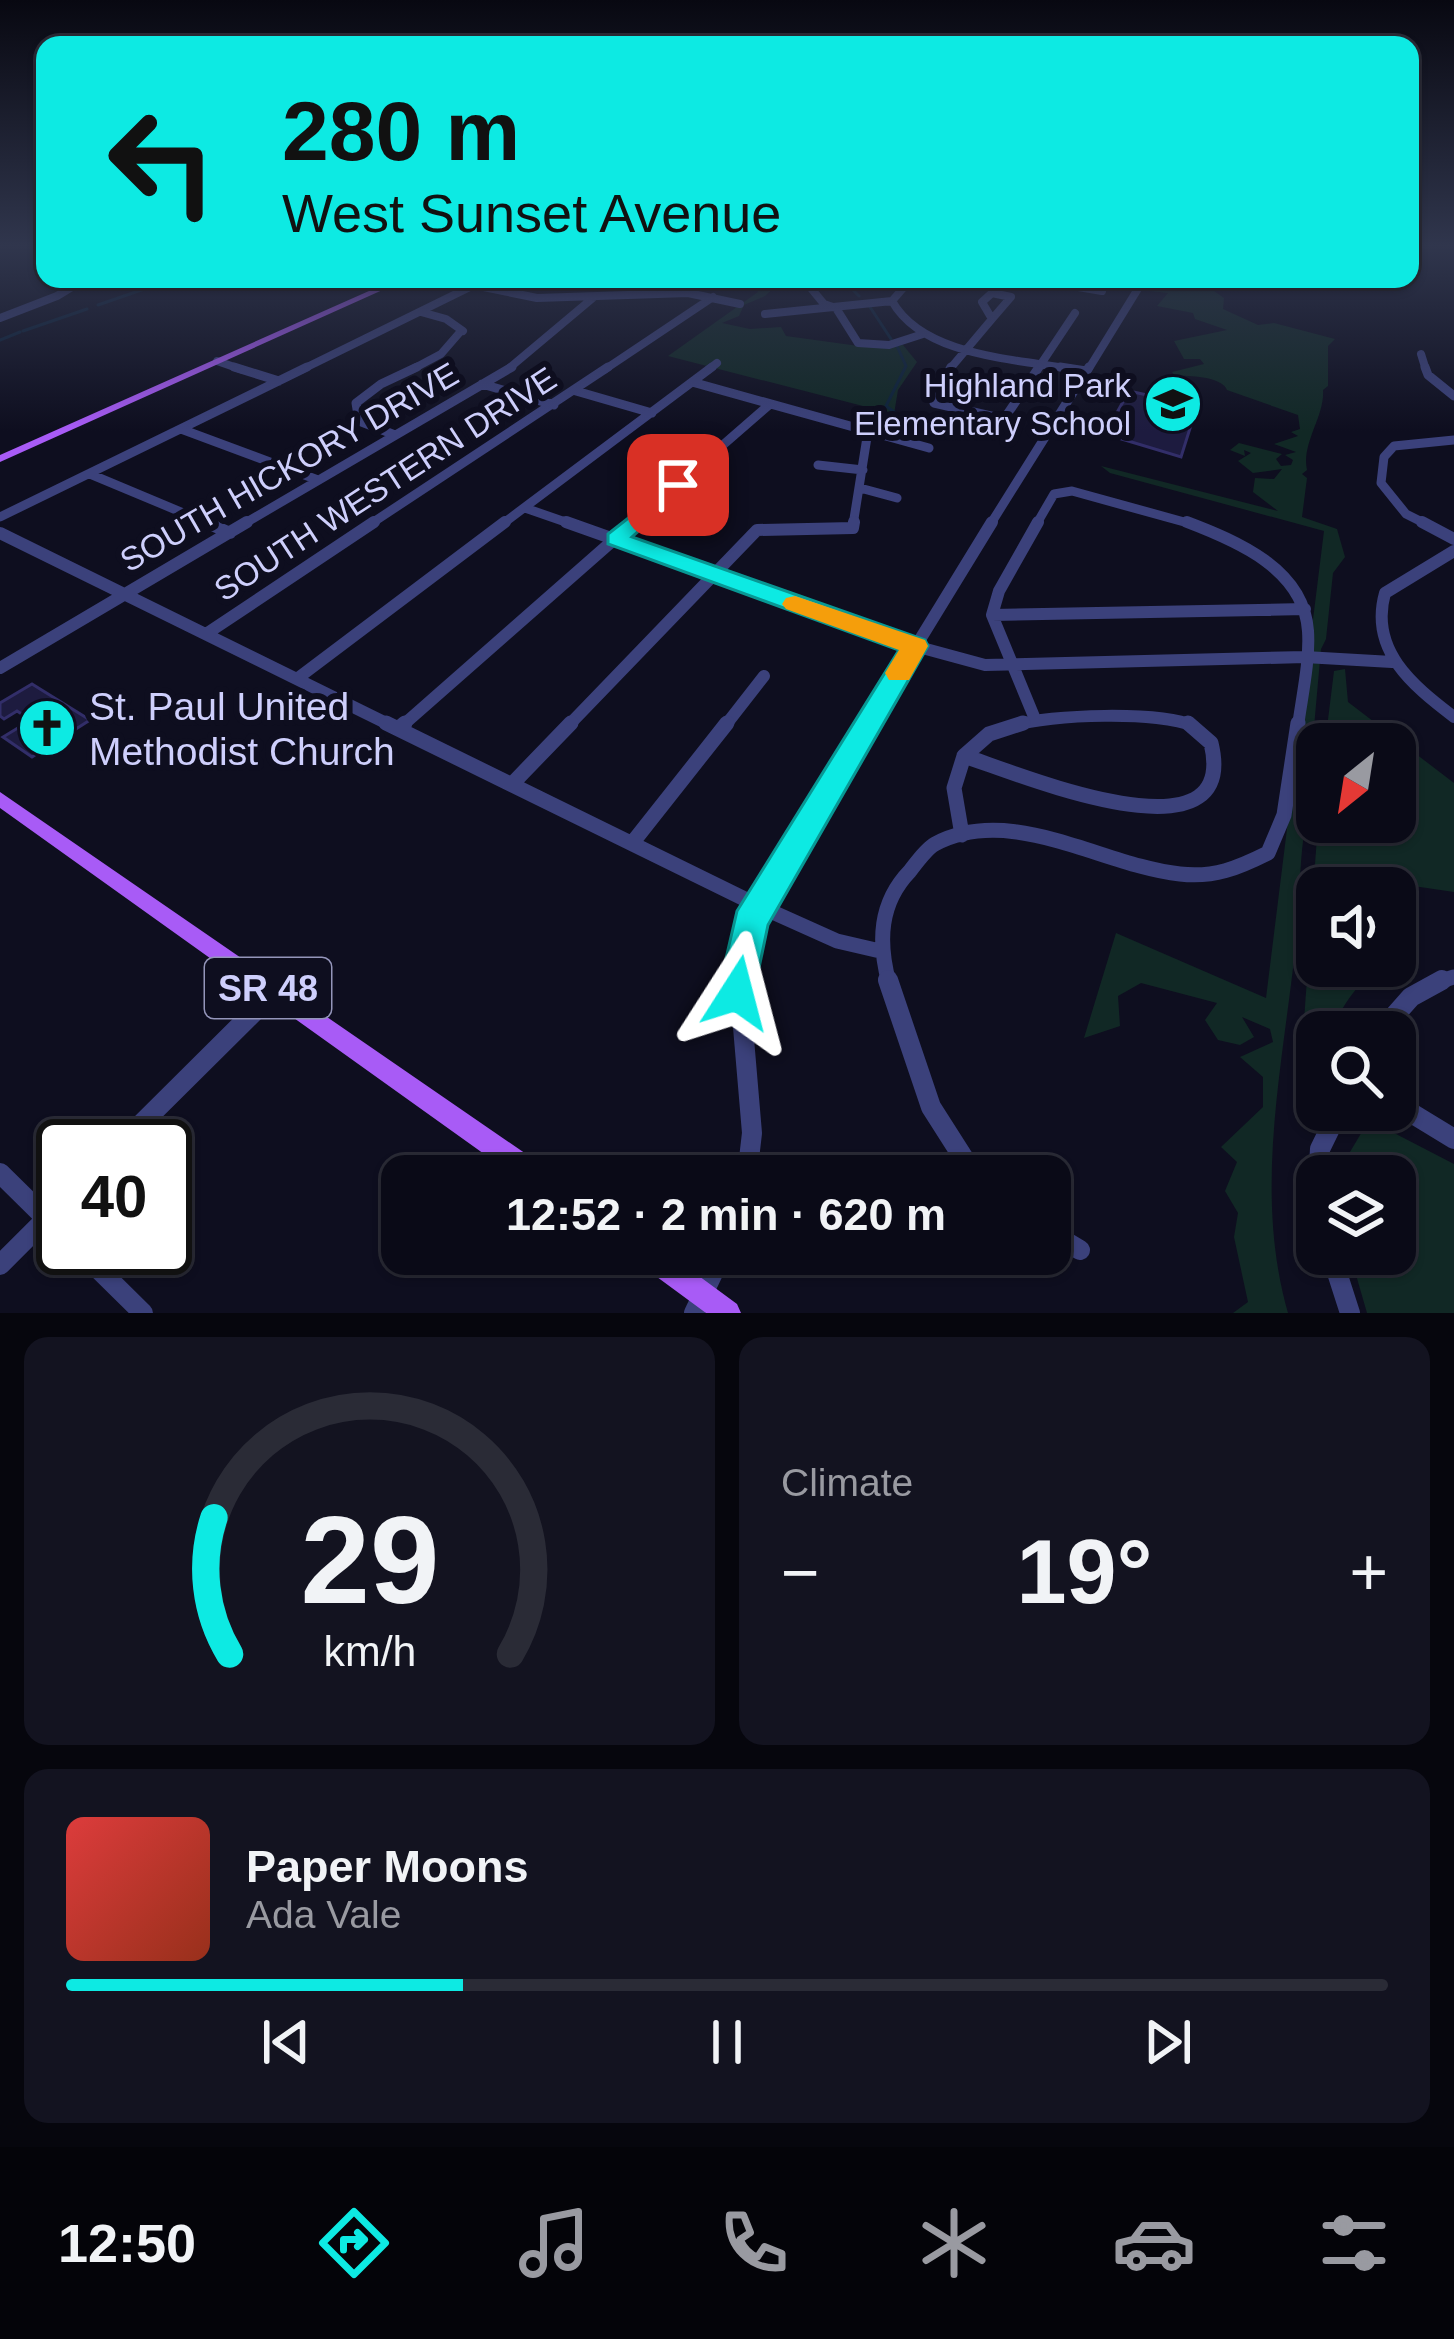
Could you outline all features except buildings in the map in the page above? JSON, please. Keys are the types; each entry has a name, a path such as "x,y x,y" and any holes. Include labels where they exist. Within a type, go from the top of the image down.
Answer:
{"main road":[{"path":"0,459 337,308"},
{"name":"SR 48","path":"0,799 506,1155"},
{"path":"669,1275 698,1303 728,1313"}],"street":[{"path":"0,517 427,308"},
{"name":"SOUTH HICKORY DRIVE","path":"0,668 482,385 543,345 582,308"},
{"name":"SOUTH WESTERN DRIVE","path":"206,634 697,308"},
{"path":"765,314 820,308"},
{"path":"833,308 858,343 889,345 923,334"},
{"path":"894,308 896,315 923,334 1087,371"},
{"path":"749,1155 752,1133 737,993 741,955 759,906 1126,308"},
{"path":"395,436 362,423 353,410 364,394 450,346 462,331 455,323 420,312"},
{"path":"992,319 943,376 934,403 1004,419 1075,313"},
{"path":"1420,355 1429,376 1454,396"},
{"path":"218,361 280,382"},
{"path":"298,678 717,363"},
{"path":"692,382 929,448"},
{"path":"482,385 554,405"},
{"path":"576,391 652,413"},
{"path":"399,728 770,404"},
{"path":"181,430 318,481"},
{"path":"513,783 763,526 851,529 868,431"},
{"path":"1454,440 1394,446 1384,457 1382,482 1406,514 1454,539"},
{"path":"818,465 862,470"},
{"path":"90,473 230,532"},
{"path":"860,488 897,498"},
{"path":"957,1155 923,1098 880,951 885,911 906,869 962,835 1016,832 1196,878 1248,867 1276,846 1284,826 1305,656 1305,609 1274,570 1219,535 1114,500 1063,490 1051,499 999,591 992,615 1034,719"},
{"path":"525,508 915,646 985,665 1305,656 1392,662"},
{"path":"0,533 759,906 837,941 880,951"},
{"path":"1454,551 1384,593 1377,621 1392,662 1454,717"},
{"path":"992,615 1305,609"},
{"path":"633,842 764,676"},
{"path":"960,755 1160,809 1189,806 1205,794 1215,750 1197,726 1159,720 1034,719 996,729 960,755 953,800 962,835"},
{"path":"1395,1011 1435,981 1454,977"},
{"path":"146,1119 274,992"},
{"path":"1416,1115 1454,1138"},
{"path":"0,1173 36,1209"},
{"path":"0,1264 36,1229"},
{"path":"1071,1245 1080,1250"},
{"path":"104,1275 143,1313"},
{"path":"698,1303 712,1275"},
{"path":"1338,1275 1350,1313"}],"green space":[{"path":"735,308 743,308 739,316 722,323 750,329 781,327 786,336 866,347 903,345 917,362 898,390 894,414 668,356"},
{"path":"1169,308 1223,308 1258,325 1274,323 1335,339 1328,346 1328,386 1307,450 1307,470 1302,474 1307,478 1302,517 1337,529 1345,557 1333,573 1314,723 1300,723 1324,531 1110,473 1101,466 1278,511 1253,492 1255,478 1274,479 1282,469 1253,473 1238,461 1251,453 1244,450 1245,456 1230,450 1239,443 1282,454 1276,459 1281,466 1291,465 1293,460 1285,455 1296,452 1274,444 1298,436 1291,432 1300,429 1298,415 1227,390 1214,380 1175,376 1172,372 1204,364 1200,359 1184,359 1174,341 1227,330 1195,319 1193,313"},
{"path":"1345,669 1348,702 1375,723 1328,723 1334,671"},
{"path":"1416,754 1454,783 1454,892 1416,886 1416,867 1315,867 1317,843 1416,843"},
{"path":"1296,756 1296,843 1303,843 1301,867 1296,867 1296,942 1272,1175 1278,1267 1288,1313 1233,1313 1248,1302 1234,1237 1238,1213 1225,1191 1237,1162 1221,1147 1263,1107 1263,1077 1240,1057 1273,1042 1270,1029 1242,1017 1254,1037 1240,1045 1218,1040 1205,1020 1217,1003 1141,983 1118,996 1120,1026 1084,1038 1116,933 1266,998"},
{"path":"1306,987 1359,987 1342,1011 1305,1011"},
{"path":"1362,1131 1390,1131 1454,1164 1454,1313 1367,1313 1356,1275 1416,1275 1416,1155 1348,1155"}],"waterway":[{"path":"871,308 891,339"},
{"path":"23,331 87,309"},
{"path":"0,340 20,332"},
{"path":"897,346 906,366 886,406 897,414"}],"slow traffic":[{"path":"795,604 915,646 899,673"}],"place":[{"name":"Highland Park Elementary School","path":"1173,404"},
{"name":"St. Paul United Methodist Church","path":"47,728"}],"route":[{"path":"678,485 616,539 915,646 750,922 737,993"}]}
